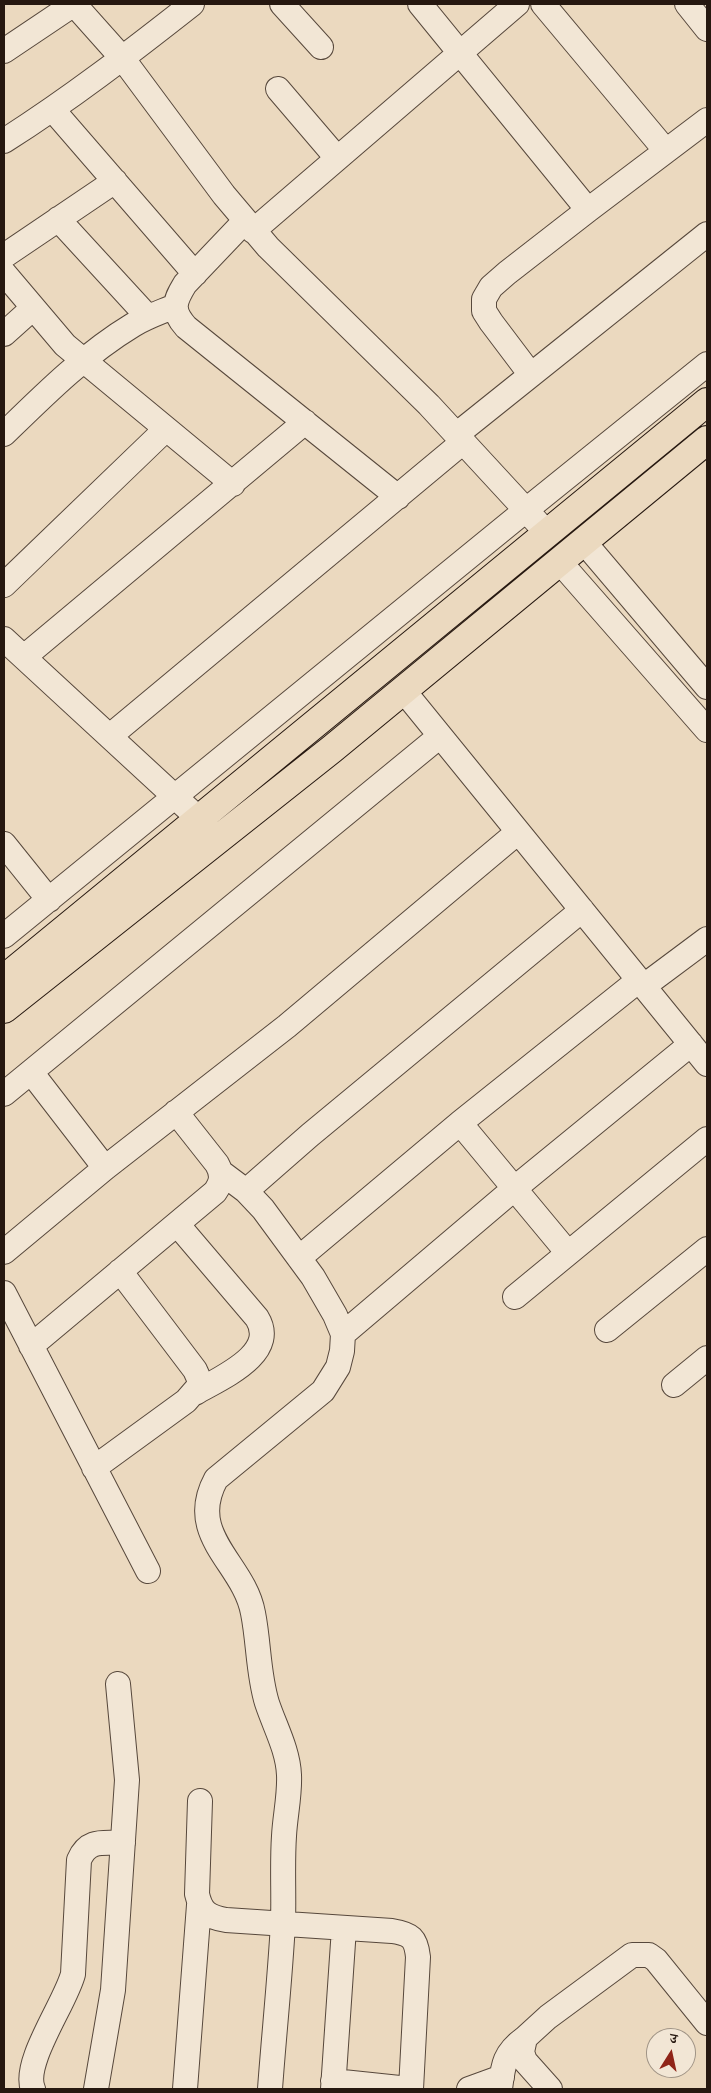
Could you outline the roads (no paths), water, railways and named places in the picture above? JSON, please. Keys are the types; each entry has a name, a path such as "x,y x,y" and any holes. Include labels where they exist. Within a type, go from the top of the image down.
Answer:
{"main road":[{"path":"4,979 707,402"},
{"path":"4,1009 332,748 707,440"},
{"path":"552,531 572,551"}],"street":[{"path":"4,51 74,4 123,59 249,226 341,320 429,405 526,510 552,531"},
{"path":"4,141 53,110 123,59 192,4"},
{"path":"282,4 321,48"},
{"path":"420,4 588,210"},
{"path":"398,497 186,327 178,317 175,306 177,296 195,274 249,226 337,158 517,4"},
{"path":"543,4 666,151"},
{"path":"687,4 707,29"},
{"path":"278,89 337,158"},
{"path":"53,110 195,274"},
{"path":"531,375 484,310 484,299 491,287 588,210 707,120"},
{"path":"4,256 115,181"},
{"path":"58,219 148,317"},
{"path":"110,736 398,497 460,438 531,375 707,234"},
{"path":"4,273 65,345 233,484"},
{"path":"4,434 83,361 118,335 148,317 175,306"},
{"path":"4,334 32,308"},
{"path":"4,936 707,364"},
{"path":"24,657 305,422"},
{"path":"4,584 166,429"},
{"path":"572,551 707,687"},
{"path":"572,551 707,730"},
{"path":"4,639 199,819"},
{"path":"343,1334 514,1188 703,1057 403,690"},
{"path":"4,1094 440,736"},
{"path":"4,1252 105,1168 287,1026 518,832"},
{"path":"4,844 49,900"},
{"path":"246,1191 310,1135 582,910"},
{"path":"299,1258 460,1123 642,983 707,939"},
{"path":"31,1072 105,1168"},
{"path":"176,1112 222,1172 246,1191 263,1209 299,1258 326,1300 343,1334 342,1351 338,1367 327,1386 216,1478 206,1503 206,1516 213,1537 246,1593 252,1609 267,1702 287,1757 289,1775 284,1834 283,1924 270,2089"},
{"path":"460,1123 568,1253"},
{"path":"515,1297 707,1139"},
{"path":"31,1346 215,1192 221,1183 222,1172"},
{"path":"94,1468 195,1393 246,1360 261,1343 263,1330 257,1318 177,1224"},
{"path":"607,1330 707,1250"},
{"path":"120,1271 195,1370 199,1379 199,1386 195,1393"},
{"path":"4,1293 148,1571"},
{"path":"674,1385 707,1358"},
{"path":"96,2089 113,1990 127,1780 118,1684"},
{"path":"185,2089 199,1905 197,1894 200,1801"},
{"path":"33,2089 30,2077 45,2032 69,1988 73,1974 79,1860 83,1851 91,1844 123,1843"},
{"path":"199,1905 204,1913 214,1918 401,1932 412,1937 416,1945 418,1957 410,2089 333,2085 344,1928"},
{"path":"469,2089 501,2083 506,2058 513,2046 632,1955 649,1955 664,1967 707,2023"},
{"path":"525,2038 522,2052 525,2061 550,2089"}]}
